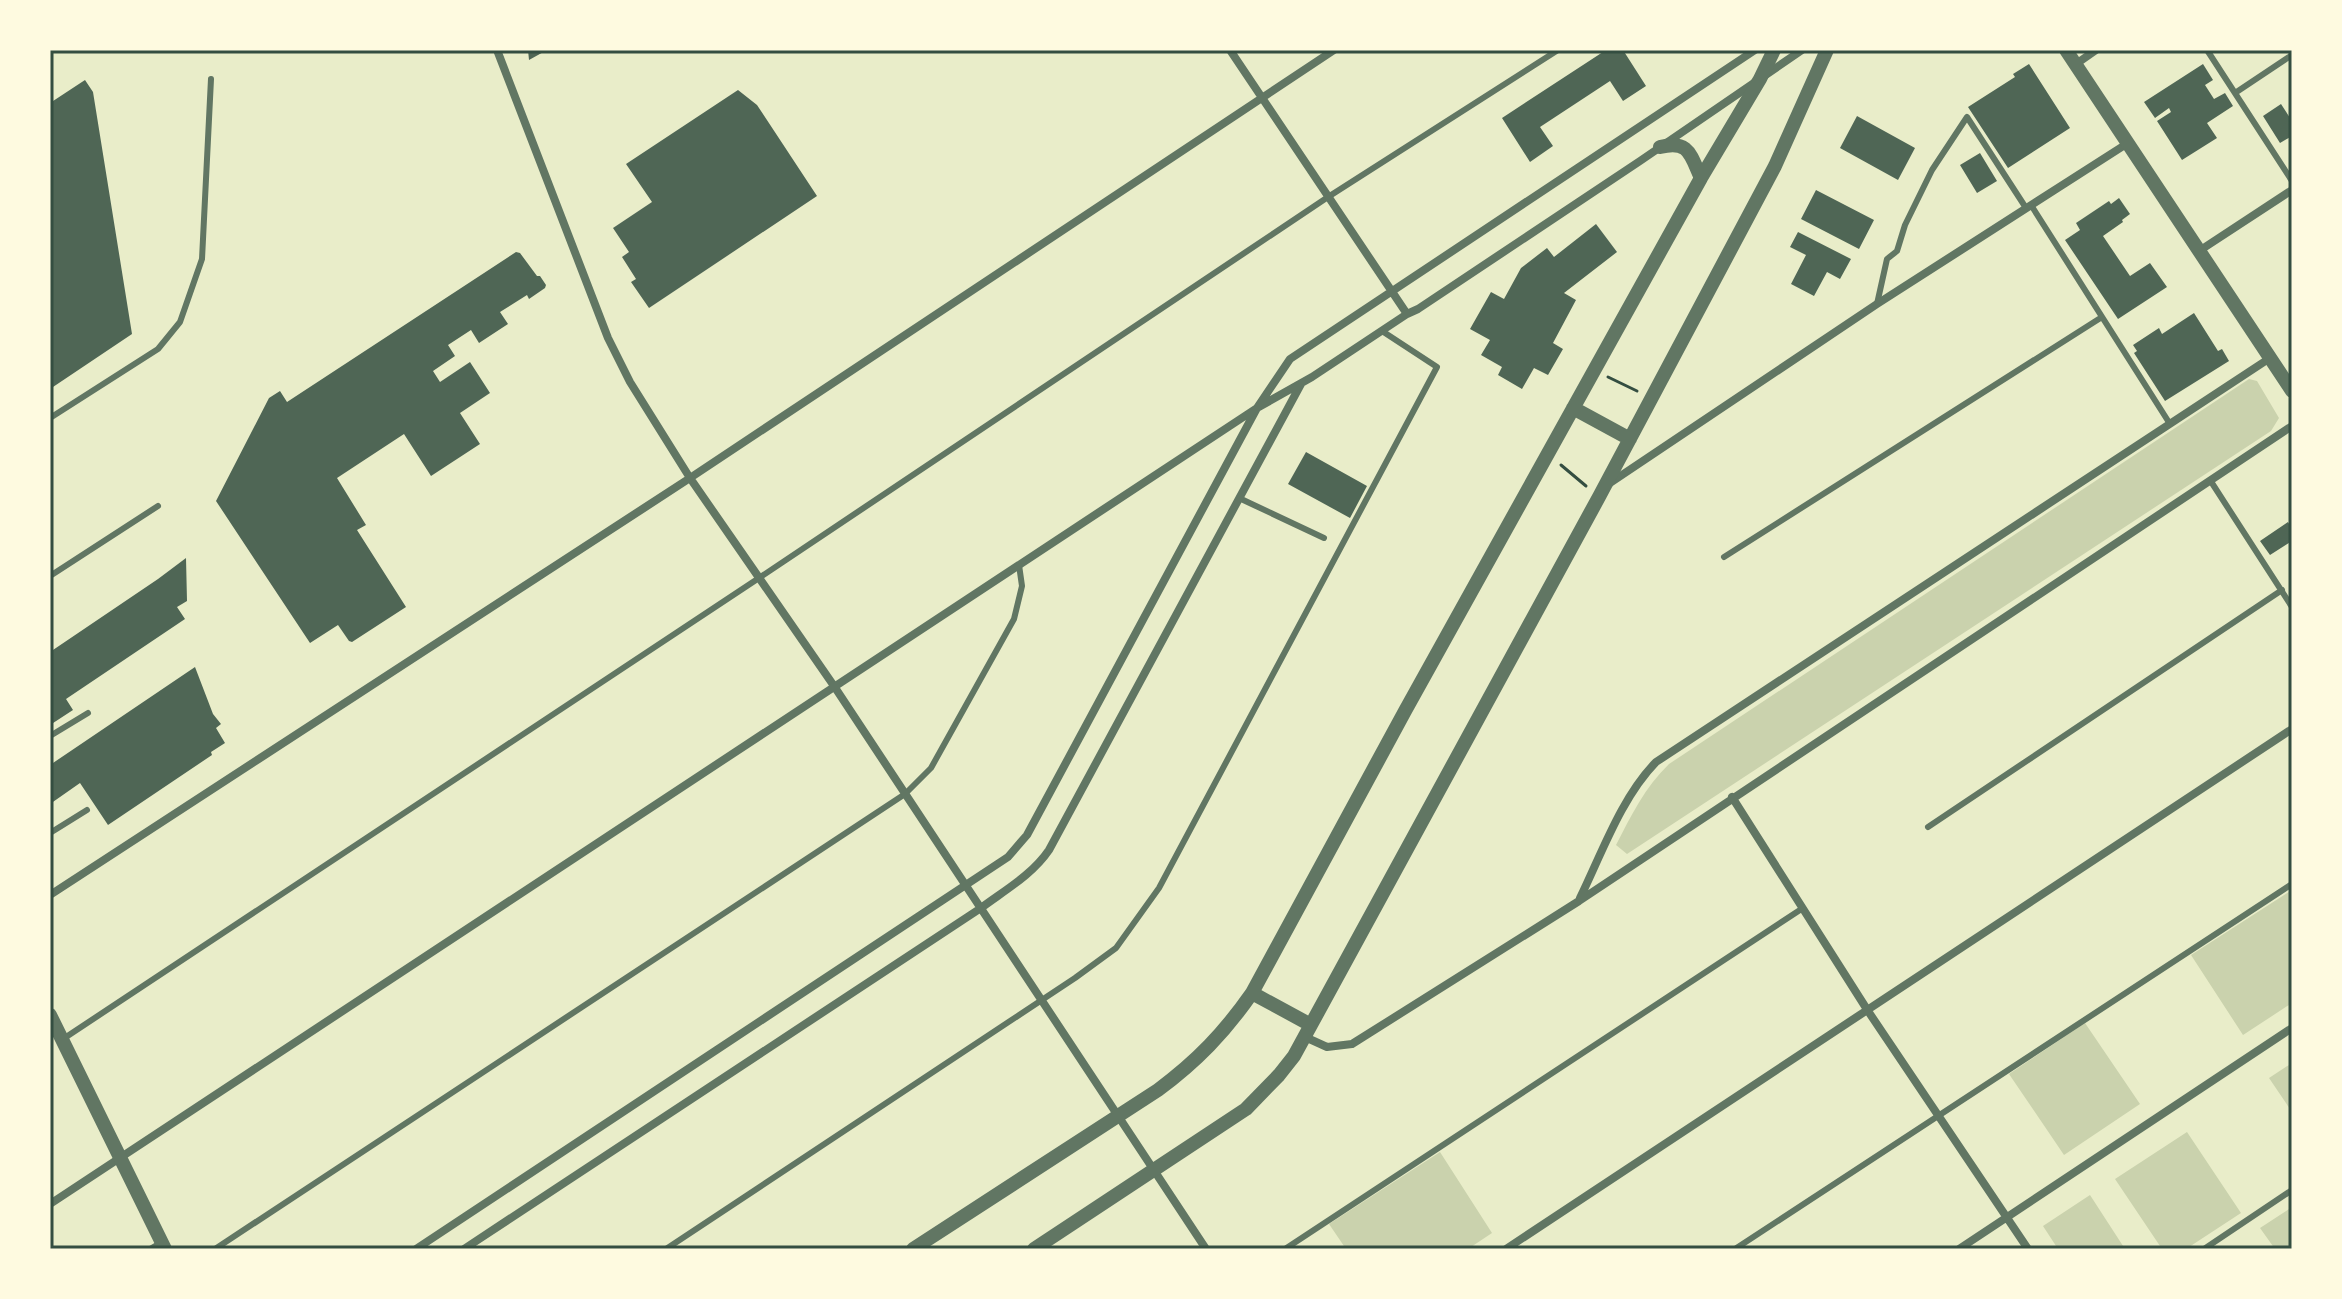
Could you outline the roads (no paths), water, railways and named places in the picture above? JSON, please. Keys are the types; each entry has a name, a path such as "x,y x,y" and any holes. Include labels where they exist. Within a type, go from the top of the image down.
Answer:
{"street":[{"path":"497,50 608,338 630,382 690,478 834,686 1206,1249"},
{"path":"1230,50 1407,314"},
{"path":"50,895 690,478 1334,50"},
{"path":"416,1249 1008,857 1027,835 1257,408 1290,359 1755,50"},
{"path":"913,1249 1189,1067 1229,1026 1252,993 1573,408 1774,50"},
{"path":"50,1204 1257,408 1301,384 1428,302 1802,50"},
{"path":"1034,1249 1246,1109 1279,1075 1308,1031 1630,439 1775,166 1827,50"},
{"path":"2066,50 2292,391"},
{"path":"2076,64 2096,50"},
{"path":"1660,147 1676,143 1683,146 1701,178"},
{"path":"1604,487 1877,304 2128,143"},
{"path":"2199,251 2292,190"},
{"path":"1579,901 1642,776 1656,762 2270,358"},
{"path":"464,1249 981,908 1030,872 1049,850 1301,384"},
{"path":"1573,408 1630,439"},
{"path":"1252,993 1327,1047 1352,1044 1579,901 2292,426"},
{"path":"1506,1249 2292,729"},
{"path":"1732,797 1868,1011 2028,1249"},
{"path":"50,1015 120,1157 159,1247"},
{"path":"1959,1249 2292,1028"}],"lane":[{"path":"62,1040 1328,197 1558,50"},
{"path":"2207,50 2292,181"},
{"path":"2235,93 2292,55"},
{"path":"50,418 158,349 180,322 202,259 211,79"},
{"path":"1877,304 1887,259 1897,251 1905,225 1932,170 1967,117 2029,206 2170,424"},
{"path":"1724,557 2102,317"},
{"path":"666,1249 1116,948 1159,888 1437,367 1382,331"},
{"path":"2210,480 2292,607"},
{"path":"1239,498 1324,538"},
{"path":"50,576 158,506"},
{"path":"215,1249 905,794 931,768 1014,619 1022,586 1019,565"},
{"path":"1928,827 2282,590"},
{"path":"50,736 88,713"},
{"path":"50,833 87,810"},
{"path":"1735,1249 2292,884"},
{"path":"1285,1249 1803,908"},
{"path":"2204,1249 2292,1190"}]}
